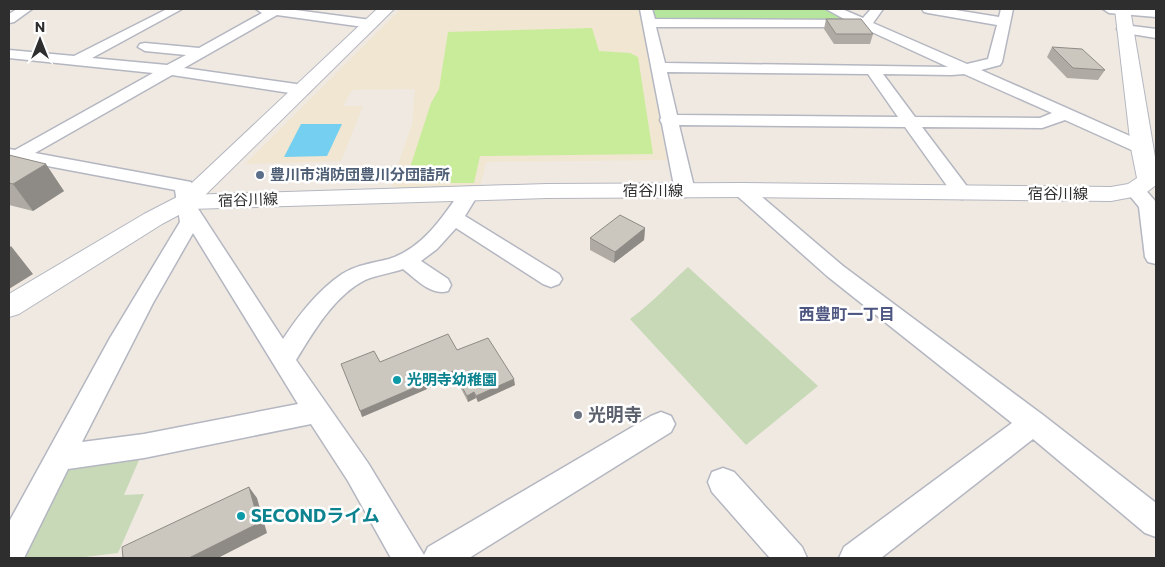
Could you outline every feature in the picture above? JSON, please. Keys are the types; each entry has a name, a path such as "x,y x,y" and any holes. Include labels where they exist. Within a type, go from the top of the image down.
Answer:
{"main road":[{"path":"185,202 386,9"},
{"path":"1119,14 1148,159 1149,180 1136,190"},
{"name":"宿谷川線","path":"9,307 153,219 185,202 547,191 742,190 1112,194 1136,190"}],"street":[{"path":"9,19 26,9"},
{"path":"150,9 173,10"},
{"path":"646,9 668,120 685,191"},
{"path":"832,9 1065,114 1148,159"},
{"path":"649,23 864,23 871,19 877,9"},
{"path":"658,67 952,71 995,62 1005,16 928,9"},
{"path":"76,61 173,10"},
{"path":"12,157 168,70 268,10 312,12 371,24"},
{"path":"1119,14 1156,13"},
{"path":"1119,14 1155,33"},
{"path":"145,47 199,52"},
{"path":"9,54 168,70 303,90"},
{"path":"872,70 962,193"},
{"path":"668,120 1042,123 1065,114"},
{"path":"9,554 151,286 190,222 185,202 184,186 12,157"},
{"path":"742,190 835,271 1032,423 1156,522"},
{"path":"1136,190 1149,206 1156,257"},
{"path":"284,360 336,289 361,273 405,260 441,233 454,218 469,193"},
{"path":"185,202 284,360 358,472 409,558"},
{"path":"454,218 551,279"},
{"path":"405,260 440,285"},
{"path":"61,457 144,446 318,411"},
{"path":"855,558 1032,423"},
{"path":"439,558 661,424"},
{"path":"723,482 791,558"}],"shaded area":[{"path":"401,9 639,9 667,160 486,162 480,188 399,189 391,185 412,124 415,89 352,90 343,106 363,106 341,161 245,164"}],"green space":[{"path":"652,9 827,9 851,20 851,22 654,19"},
{"path":"592,28 599,51 630,53 638,57 653,154 480,156 474,183 405,183 431,103 439,89 448,32"},
{"path":"688,267 818,386 746,445 630,319"},
{"path":"142,453 124,495 144,494 118,553 77,558 18,558 67,467"}],"water":[{"path":"301,124 342,124 327,156 284,157"}],"building":[{"path":"826,19 861,19 873,34 836,34"},
{"path":"1052,47 1082,49 1105,70 1073,68"},
{"path":"9,155 46,164 13,184 9,183"},
{"path":"620,215 645,228 615,252 590,238"},
{"name":"光明寺幼稚園","path":"448,334 457,350 488,338 514,379 476,396 474,392 467,396 453,371 360,411 341,364 374,351 380,362"},
{"path":"249,487 259,523 189,558 123,558 122,547"}],"place":[{"name":"豊川市消防団豊川分団詰所","path":"260,175"},
{"name":"光明寺幼稚園","path":"397,380"},
{"name":"光明寺","path":"578,415"},
{"name":"SECONDライム","path":"241,516"}],"district":[{"name":"西豊町一丁目","path":"847,314"}]}
